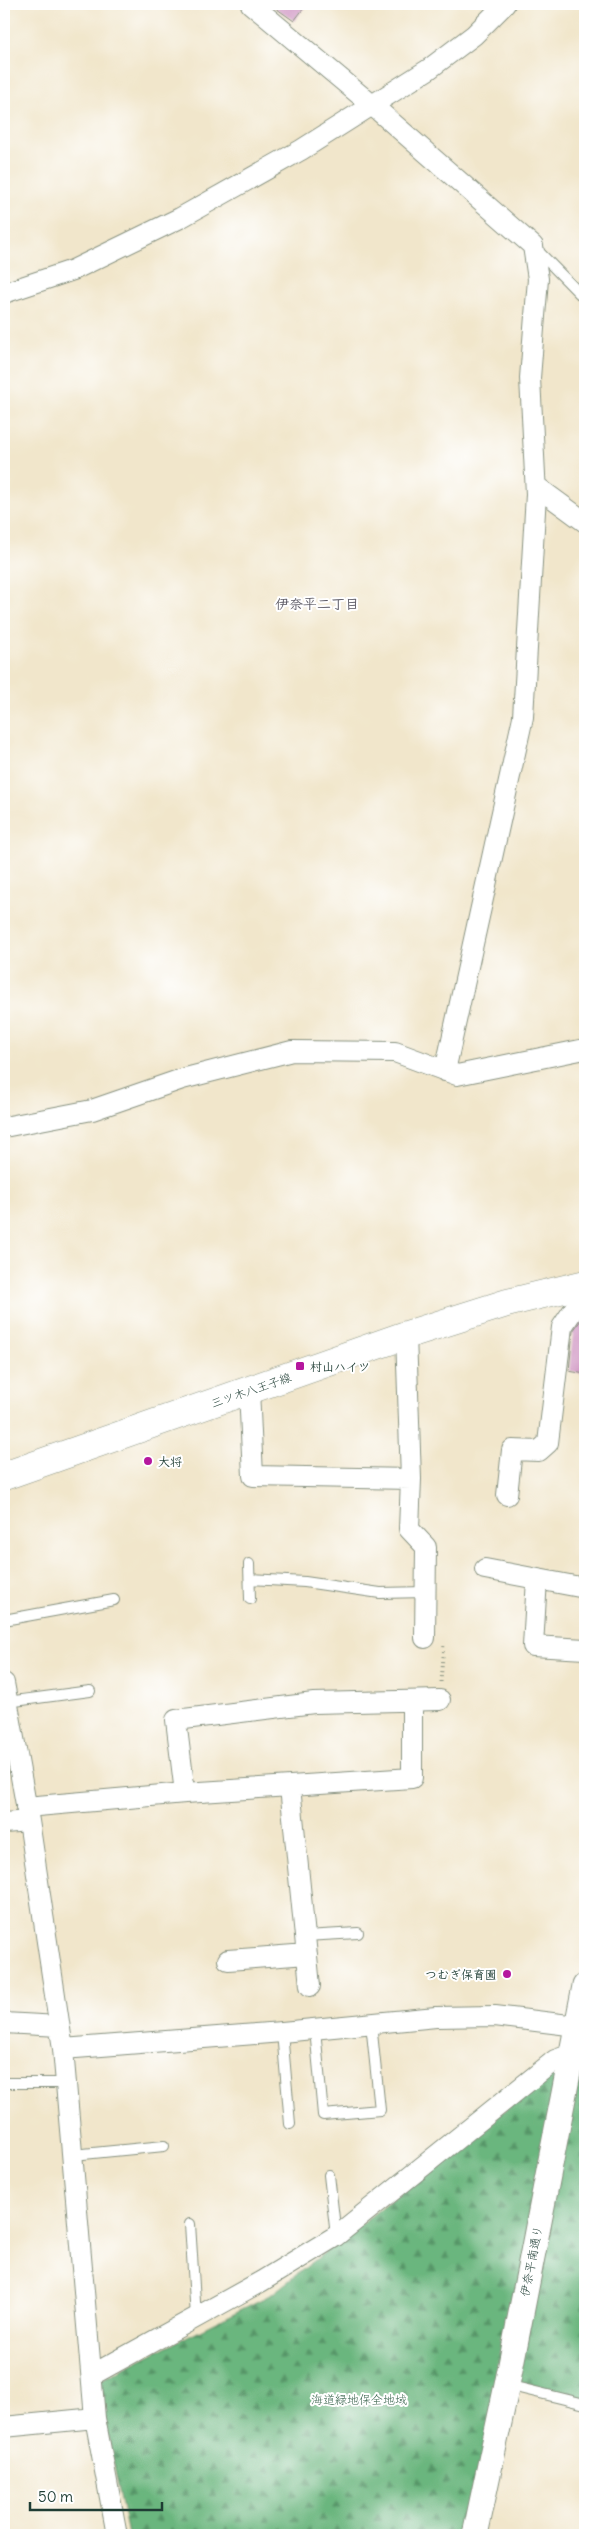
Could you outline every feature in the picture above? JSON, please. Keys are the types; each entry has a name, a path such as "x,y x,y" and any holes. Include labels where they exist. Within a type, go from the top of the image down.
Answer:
{"main road":[{"name":"三ツ木八王子線","path":"4,1476 406,1335 507,1302 585,1284"}],"street":[{"path":"251,4 372,105 533,246 538,279 530,378 536,486 523,717 445,1071"},
{"path":"4,293 73,270 180,218 301,150 436,64 474,35 505,4"},
{"path":"536,486 585,522"},
{"path":"4,1127 92,1110 182,1079 292,1051 395,1052 457,1075 549,1058 585,1049"},
{"path":"507,1495 512,1450 539,1452 548,1443 562,1327 574,1309 585,1307"},
{"path":"406,1335 411,1479 409,1529 426,1547 425,1638"},
{"path":"249,1390 253,1476 411,1479"},
{"path":"485,1569 585,1588"},
{"path":"537,1579 533,1646 585,1649"},
{"path":"6,1693 12,1776 27,1814 63,2049 95,2418 117,2535"},
{"path":"185,1793 176,1720 314,1703 440,1700"},
{"path":"4,1823 27,1814 185,1793 412,1778 412,1701"},
{"path":"290,1787 310,1986"},
{"path":"228,1960 306,1945"},
{"name":"伊奈平南通り","path":"476,2535 577,2042 585,1986"},
{"path":"63,2049 282,2032 436,2017 495,2016 577,2042"},
{"path":"4,2023 59,2026"},
{"path":"92,2375 262,2281 336,2236 577,2042"},
{"path":"4,2427 95,2418"}],"lane":[{"path":"533,246 585,299"},
{"path":"249,1564 250,1600"},
{"path":"250,1579 306,1582 380,1593 426,1592"},
{"path":"4,1620 114,1600"},
{"path":"6,1693 90,1691"},
{"path":"306,1945 358,1933"},
{"path":"315,2029 323,2116 380,2110 371,2023"},
{"path":"282,2032 290,2124"},
{"path":"4,2083 67,2082"},
{"path":"73,2155 164,2146"},
{"path":"328,2176 336,2236"},
{"path":"190,2224 196,2317"},
{"path":"507,2385 585,2404"}],"path":[{"path":"425,1638 444,1640 440,1700"}],"green space":[{"name":"海道緑地保全地域","path":"585,2014 585,2399 502,2380 470,2535 128,2535 104,2416 100,2380 272,2294 503,2112 579,2055"}],"building":[{"path":"270,4 307,4 294,21"},
{"path":"585,1319 585,1374 569,1371 573,1331 581,1320"}],"place":[{"name":"村山ハイツ","path":"300,1366"},
{"name":"大将","path":"148,1461"},
{"name":"つむぎ保育園","path":"507,1974"}],"district":[{"name":"伊奈平二丁目","path":"317,604"}]}
